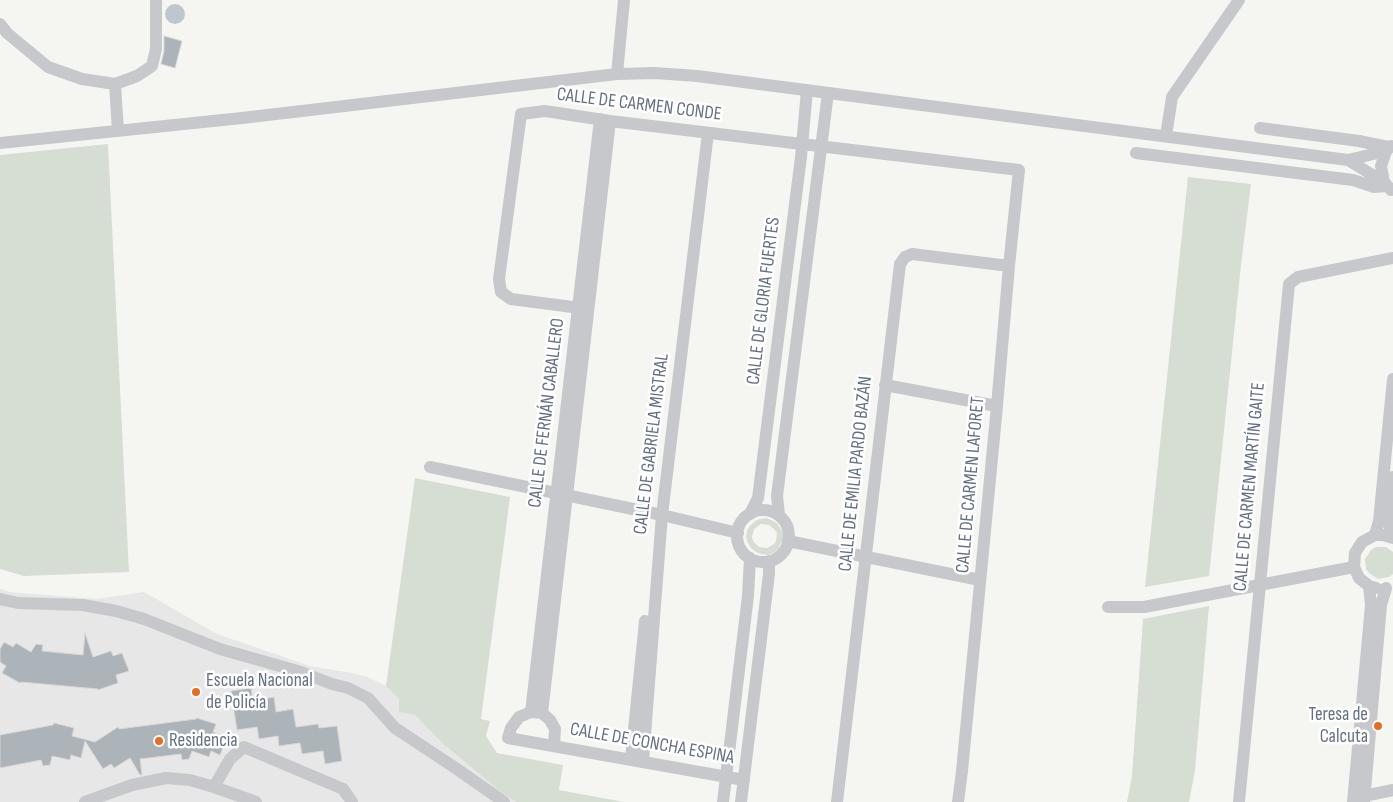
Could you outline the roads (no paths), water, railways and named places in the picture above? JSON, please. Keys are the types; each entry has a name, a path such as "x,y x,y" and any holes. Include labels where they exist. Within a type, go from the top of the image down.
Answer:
{"street":[{"path":"0,24 7,33 48,67 82,79 115,84 137,76 152,66 156,49 156,0"},
{"path":"617,74 624,0"},
{"path":"1166,136 1172,97 1239,0"},
{"path":"0,143 242,118 617,74 655,73 696,76 1348,160 1389,147"},
{"path":"115,84 118,130"},
{"name":"CALLE DE GLORIA FUERTES","path":"750,514 758,498 807,90"},
{"name":"CALLE DE GLORIA FUERTES","path":"779,515 779,487 828,93"},
{"name":"CALLE DE CARMEN CONDE","path":"583,309 511,300 502,292 499,279 521,114 545,111 605,120 1019,170"},
{"name":"CALLE DE FERNÁN CABALLERO","path":"536,712 605,120"},
{"path":"1260,128 1359,141 1389,147"},
{"name":"CALLE DE GABRIELA MISTRAL","path":"637,760 659,514 705,132"},
{"path":"1388,187 1381,166 1389,147"},
{"path":"1136,153 1353,180 1374,187 1388,187"},
{"path":"1348,160 1388,187"},
{"name":"CALLE DE CARMEN LAFORET","path":"958,802 1019,170"},
{"name":"CALLE DE CARMEN MARTÍN GAITE","path":"1239,802 1289,284 1298,277 1393,258"},
{"name":"CALLE DE EMILIA PARDO BAZÁN","path":"844,802 888,385 907,270 910,263 915,262 1009,270"},
{"path":"1374,535 1379,521 1393,379"},
{"path":"888,385 997,406"},
{"path":"430,467 659,514 738,533"},
{"path":"1389,587 1377,589 1369,586 1359,578 1354,567 1355,553 1362,542 1374,535 1392,538 1389,521 1393,477"},
{"path":"761,510 774,512 779,515 788,527 789,534 786,548 782,554 769,561 750,558 740,547 738,540 740,526 744,519 750,514 761,510"},
{"path":"788,541 980,580"},
{"path":"723,802 748,596 750,558"},
{"name":"CALLE DE EMILIA PARDO BAZÁN","path":"837,802 870,558"},
{"path":"741,802 769,574 769,561"},
{"path":"1108,607 1144,607 1354,567"},
{"path":"1360,800 1371,605 1369,586"},
{"path":"1360,800 1381,605 1389,587"},
{"path":"0,599 18,603 83,605 116,611 144,619 220,649 301,672 348,688 368,698 395,728 504,802"},
{"path":"536,712 550,720 555,729 554,745"},
{"name":"CALLE DE CONCHA ESPINA","path":"536,712 519,717 511,728 508,738 744,780"},
{"path":"214,787 230,759 244,747 343,789 352,802"},
{"path":"85,802 146,781 166,778 190,780 256,802"},
{"path":"1360,800 1393,790"}],"place":[{"name":"Escuela Nacional de Policía","path":"196,692"},
{"name":"Teresa de Calcuta","path":"1378,726"},
{"name":"Residencia","path":"159,741"}]}
